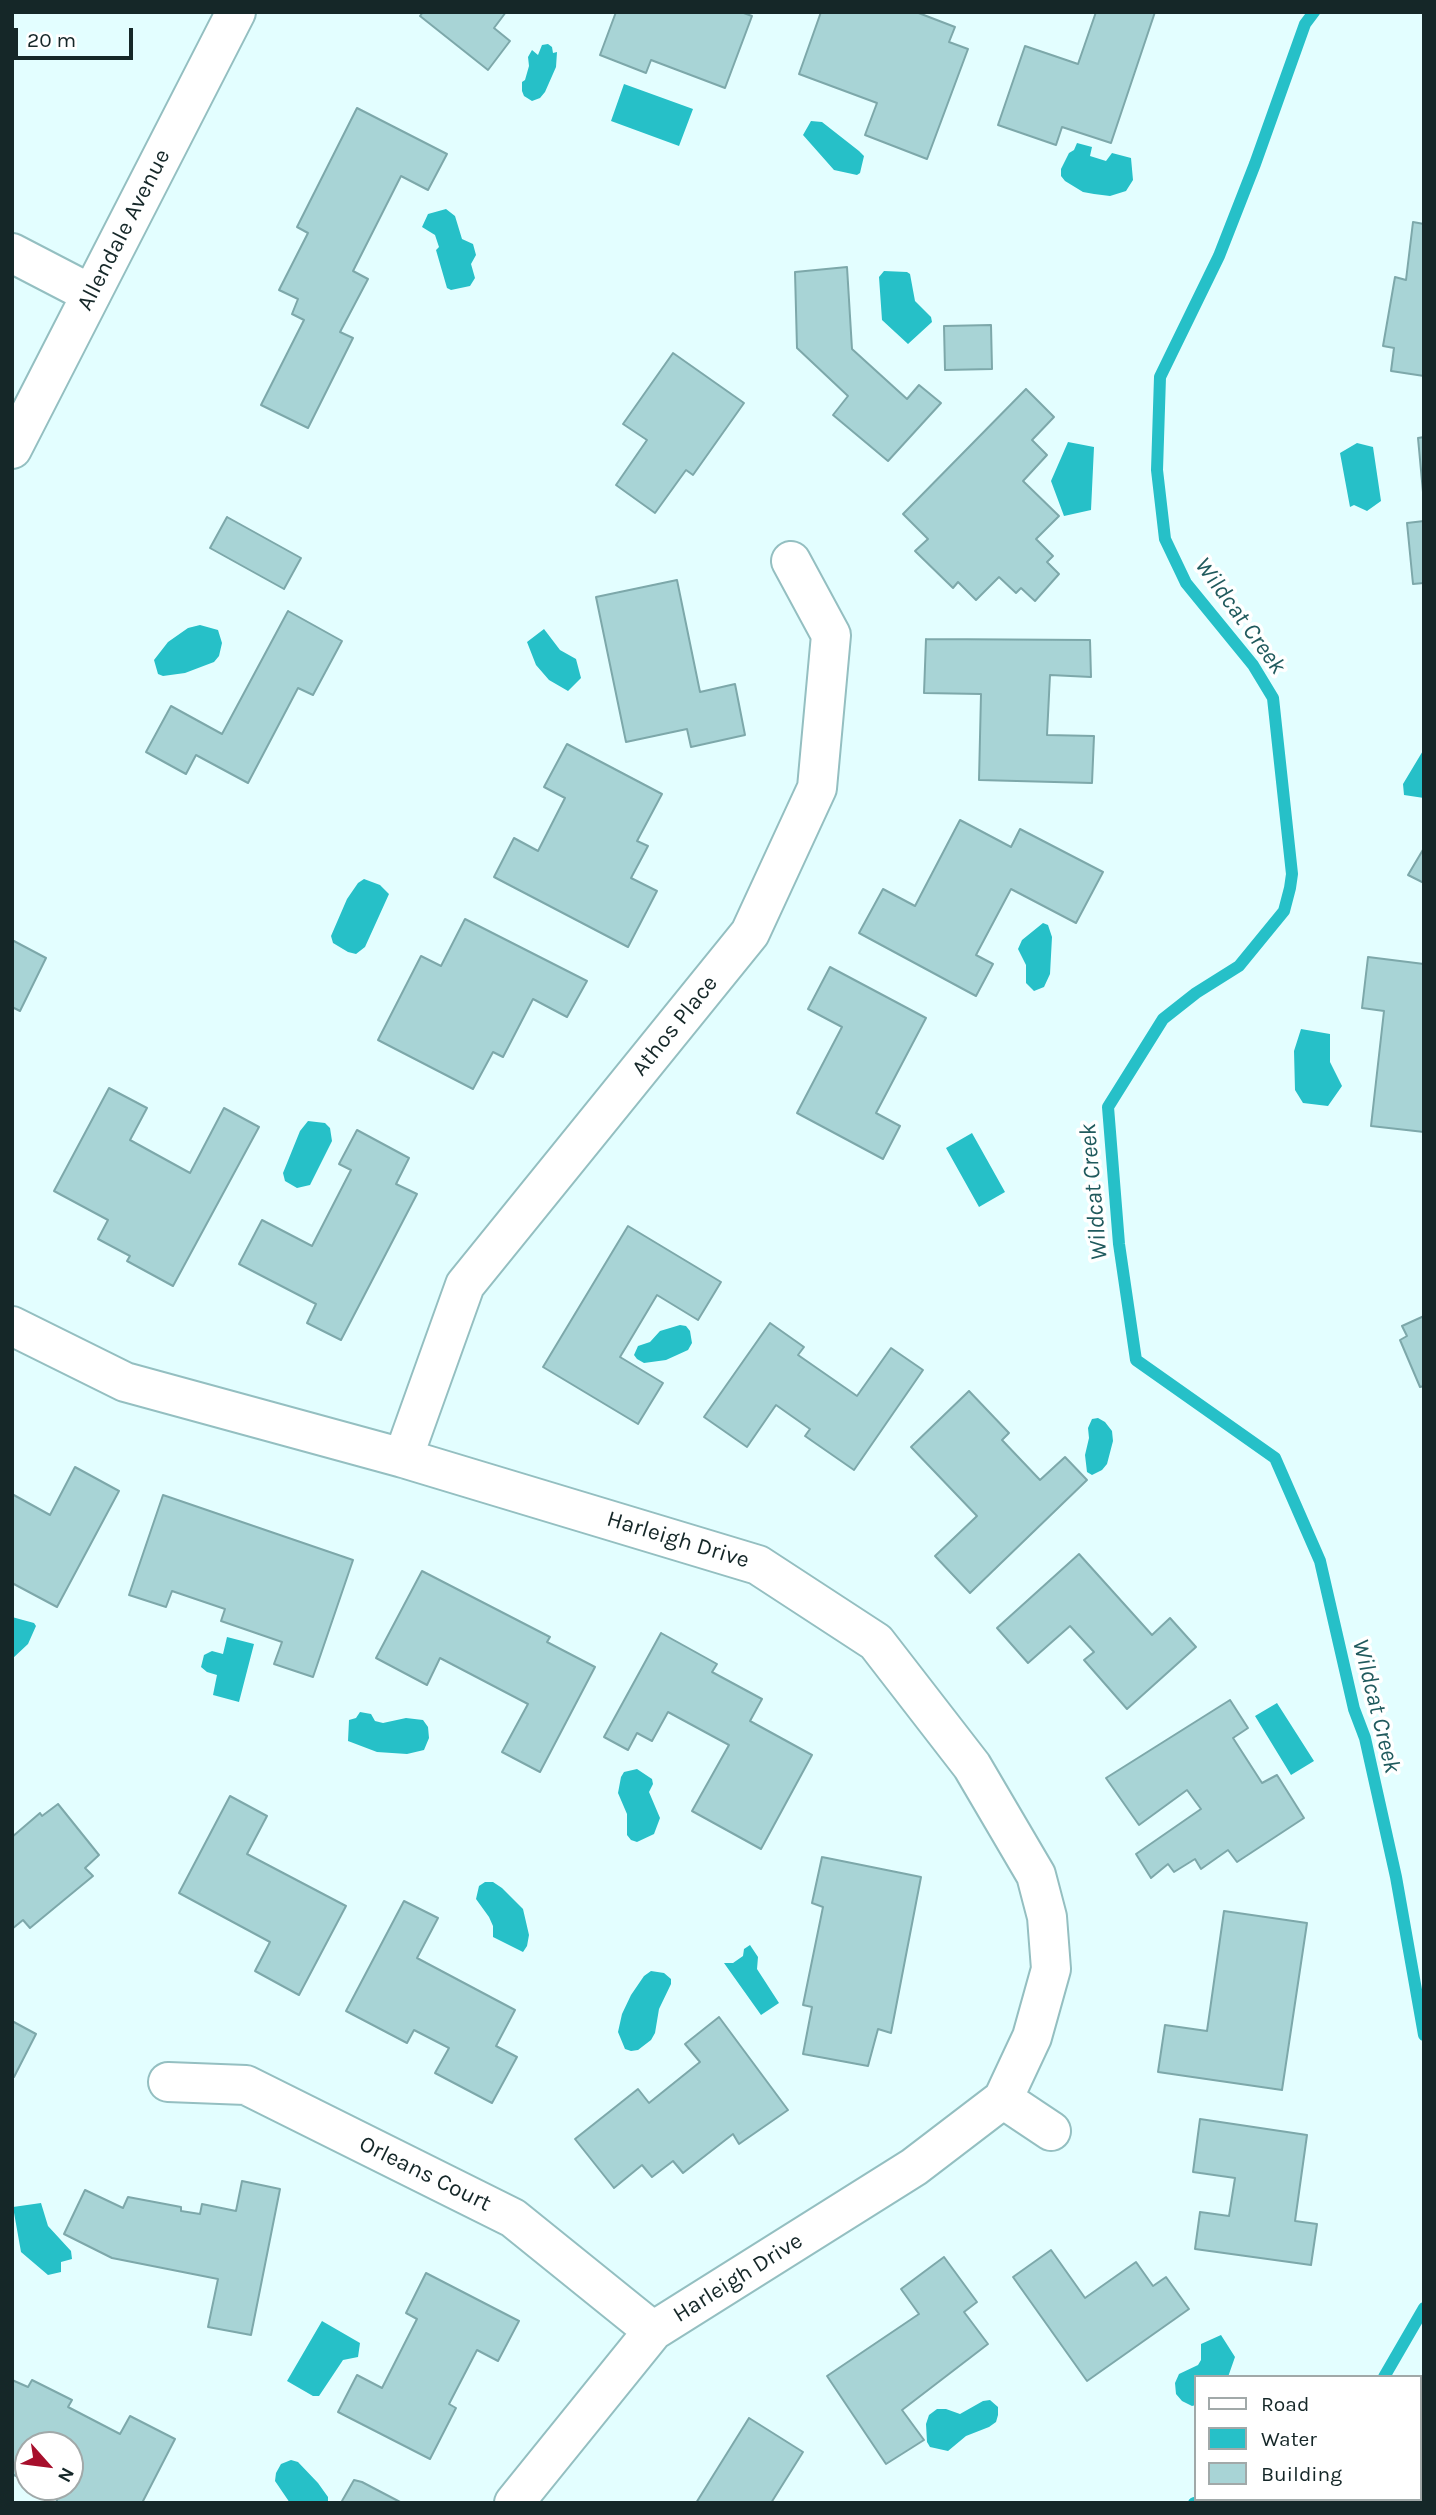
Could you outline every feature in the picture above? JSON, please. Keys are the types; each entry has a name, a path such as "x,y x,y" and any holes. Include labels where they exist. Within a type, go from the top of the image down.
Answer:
{"street":[{"name":"Allendale Avenue","path":"12,449 236,12"},
{"path":"12,253 91,293"},
{"name":"Athos Place","path":"403,1458 465,1285 750,933 817,788 831,635 790,561"},
{"name":"Harleigh Drive","path":"12,1326 125,1382 403,1458 758,1564 876,1642 972,1766 1036,1875 1047,1917 1051,1969 1032,2037 1003,2099 914,2167 653,2331 514,2503"},
{"name":"Orleans Court","path":"168,2082 246,2085 513,2218 653,2331"},
{"path":"1003,2099 1051,2131"}],"water":[{"path":"548,44 553,53 557,52 556,67 545,92 532,101 524,96 522,91 522,82 529,66 528,57 532,50 538,55 542,45"},
{"path":"624,84 693,109 679,146 611,121"},
{"path":"811,121 822,122 864,156 860,173 857,175 834,170 803,135"},
{"path":"1077,143 1092,147 1090,156 1106,161 1112,153 1131,158 1133,180 1126,191 1110,196 1094,194 1083,192 1065,181 1061,176 1061,169"},
{"path":"446,209 455,216 462,239 473,244 476,255 471,264 475,278 470,286 451,290 447,288 436,250 439,247 435,235 422,227 428,214"},
{"path":"884,271 910,274 915,301 931,317 932,322 908,344 882,320 879,277"},
{"path":"1068,442 1094,447 1091,510 1064,516 1051,481"},
{"path":"1357,443 1373,447 1381,501 1367,511 1354,505 1350,507 1340,453"},
{"path":"200,625 218,630 222,643 219,656 214,662 185,673 163,676 158,674 154,660 168,642 188,628"},
{"path":"544,629 560,650 576,659 581,678 568,691 549,680 536,665 527,642"},
{"path":"1424,749 1424,798 1404,795 1403,784"},
{"path":"364,879 380,885 389,894 365,947 356,954 333,943 331,936 347,899"},
{"path":"1043,923 1048,925 1052,937 1050,974 1044,987 1034,991 1026,983 1026,965 1018,949 1022,940"},
{"path":"1301,1029 1330,1034 1330,1062 1342,1086 1328,1106 1303,1103 1295,1090 1294,1051"},
{"path":"308,1121 325,1123 330,1128 332,1141 310,1185 297,1188 285,1181 283,1173 300,1131"},
{"path":"972,1133 1005,1192 979,1207 946,1148"},
{"path":"680,1325 686,1326 690,1331 692,1343 688,1350 666,1360 644,1363 634,1355 638,1346 650,1342 660,1331"},
{"path":"1098,1418 1112,1431 1113,1441 1107,1464 1092,1475 1087,1472 1085,1455 1088,1428 1092,1419"},
{"path":"12,1617 34,1623 36,1626 28,1644 12,1659"},
{"path":"227,1637 254,1644 239,1702 213,1695 217,1675 201,1667 204,1655 212,1651 223,1654"},
{"path":"1277,1703 1314,1761 1291,1775 1255,1716"},
{"path":"360,1712 371,1714 375,1721 383,1723 406,1718 423,1720 428,1727 429,1738 424,1750 407,1754 377,1752 348,1741 349,1720 356,1718"},
{"path":"637,1769 652,1779 649,1792 660,1818 654,1834 637,1842 627,1835 627,1814 618,1793 624,1772"},
{"path":"485,1882 493,1882 502,1888 523,1909 529,1935 523,1952 493,1937 493,1926 489,1917 476,1899 479,1886"},
{"path":"750,1945 758,1957 757,1969 779,2003 761,2015 724,1963 733,1963 743,1956 744,1949"},
{"path":"651,1971 664,1973 671,1979 671,1984 659,2009 655,2033 651,2040 638,2050 631,2051 625,2049 618,2032 622,2014 631,1995 644,1976"},
{"path":"41,2203 48,2226 71,2251 72,2259 61,2262 61,2272 48,2275 21,2252 13,2207"},
{"path":"322,2321 360,2343 358,2357 343,2360 319,2396 313,2396 287,2381"},
{"path":"1221,2335 1235,2357 1229,2375 1194,2375 1192,2406 1176,2394 1175,2383 1179,2374 1198,2365 1201,2360 1201,2344"},
{"path":"990,2400 998,2407 996,2422 966,2436 948,2451 930,2447 926,2424 929,2415 937,2409 960,2414"},
{"path":"291,2460 298,2462 318,2483 328,2497 328,2503 290,2503 275,2481 281,2464"}],"building":[{"path":"423,12 506,12 494,28 510,41 488,70 420,16"},
{"path":"616,12 741,12 752,16 725,88 651,60 646,73 600,55"},
{"path":"821,12 916,12 955,27 949,42 968,49 927,159 865,135 877,103 799,74"},
{"path":"1096,12 1155,12 1111,143 1062,127 1056,145 998,125 1025,46 1078,64"},
{"path":"357,108 447,154 428,190 401,176 353,271 368,279 340,332 353,338 308,428 261,405 304,320 292,314 298,299 279,290 308,233 297,227"},
{"path":"1413,222 1424,224 1424,376 1391,371 1394,348 1383,346 1395,277 1406,280"},
{"path":"847,267 852,349 907,399 919,385 941,403 888,461 833,415 848,396 797,348 795,272"},
{"path":"991,325 992,369 945,370 944,326"},
{"path":"673,353 744,403 693,475 686,470 655,513 616,485 647,440 623,424"},
{"path":"1026,389 1054,417 1032,440 1047,455 1023,481 1059,516 1036,539 1053,556 1047,562 1059,574 1035,601 1021,588 1016,593 999,577 976,600 958,582 953,588 915,551 928,539 903,514"},
{"path":"1424,437 1424,503 1418,438"},
{"path":"227,517 301,558 284,589 210,548"},
{"path":"1424,521 1424,583 1413,584 1407,523"},
{"path":"677,580 700,692 735,684 745,735 691,747 687,729 626,742 596,597"},
{"path":"288,611 342,641 313,695 298,688 248,783 196,755 186,774 146,752 171,706 222,734"},
{"path":"926,639 1090,640 1091,677 1050,675 1047,735 1094,736 1092,783 979,780 981,694 924,693"},
{"path":"567,744 662,794 637,841 648,846 631,878 657,891 628,947 494,877 514,838 538,851 565,798 544,787"},
{"path":"960,820 1011,847 1020,829 1103,872 1076,923 1011,889 976,955 993,964 976,996 859,933 883,889 915,906"},
{"path":"1424,848 1424,883 1408,875"},
{"path":"465,919 587,981 567,1017 533,999 503,1057 493,1052 473,1089 378,1040 421,956 441,966"},
{"path":"12,940 46,958 20,1011 12,1007"},
{"path":"1368,957 1424,964 1424,1132 1371,1126 1384,1011 1362,1008"},
{"path":"830,967 926,1018 876,1113 900,1126 883,1159 797,1113 842,1027 808,1009"},
{"path":"109,1088 147,1108 130,1140 190,1173 224,1108 259,1127 173,1286 127,1261 130,1256 98,1239 108,1220 54,1191"},
{"path":"357,1130 409,1158 396,1184 417,1194 341,1340 307,1323 316,1304 239,1264 262,1220 312,1246 351,1170 339,1164"},
{"path":"628,1226 721,1282 698,1320 657,1295 620,1357 663,1383 638,1424 543,1367"},
{"path":"1424,1316 1424,1386 1420,1387 1400,1340 1407,1336 1402,1326"},
{"path":"770,1323 804,1347 798,1355 857,1396 891,1348 923,1370 854,1470 805,1436 810,1429 776,1405 747,1447 704,1417"},
{"path":"969,1391 1009,1433 1002,1440 1040,1480 1065,1457 1087,1480 970,1593 935,1556 977,1516 911,1447"},
{"path":"75,1467 119,1491 57,1607 12,1583 12,1494 50,1515"},
{"path":"163,1495 353,1560 313,1677 274,1664 282,1642 221,1621 225,1609 172,1591 166,1607 129,1595"},
{"path":"1079,1554 1152,1635 1170,1618 1196,1647 1127,1709 1084,1660 1094,1652 1070,1626 1028,1663 997,1628"},
{"path":"422,1571 550,1637 547,1642 595,1667 540,1772 502,1752 528,1704 440,1658 427,1685 376,1658"},
{"path":"661,1633 717,1664 712,1672 762,1699 750,1721 812,1755 761,1849 692,1811 729,1745 668,1712 652,1741 637,1733 628,1750 604,1737"},
{"path":"1230,1700 1248,1728 1233,1738 1262,1783 1277,1775 1304,1818 1237,1862 1228,1850 1201,1869 1195,1859 1174,1872 1168,1864 1151,1878 1136,1854 1201,1809 1187,1790 1139,1825 1106,1778"},
{"path":"230,1796 267,1816 247,1854 346,1906 299,1995 255,1971 270,1942 179,1893"},
{"path":"58,1804 99,1855 85,1868 93,1876 30,1928 23,1920 12,1929 12,1837 40,1813 42,1816"},
{"path":"822,1857 921,1877 891,2033 878,2029 868,2066 803,2054 812,2007 803,2005 823,1907 812,1903"},
{"path":"404,1901 438,1918 417,1958 515,2010 496,2046 517,2057 492,2103 435,2073 449,2048 414,2030 407,2043 346,2011"},
{"path":"1224,1911 1307,1923 1282,2090 1158,2072 1165,2025 1207,2031"},
{"path":"719,2017 788,2110 739,2144 733,2134 683,2173 673,2161 652,2177 642,2165 614,2188 575,2139 638,2089 649,2103 700,2062 685,2044"},
{"path":"12,2021 36,2034 14,2077 12,2076"},
{"path":"1200,2119 1307,2135 1295,2221 1317,2224 1311,2265 1195,2249 1200,2212 1229,2216 1235,2178 1193,2172"},
{"path":"242,2181 280,2189 251,2335 208,2327 218,2279 112,2258 64,2234 85,2190 123,2208 128,2197 181,2207 181,2211 200,2214 202,2204 236,2211"},
{"path":"1051,2250 1085,2298 1136,2262 1153,2286 1166,2277 1189,2309 1087,2381 1013,2277"},
{"path":"944,2257 977,2302 964,2312 988,2344 902,2410 924,2440 886,2464 827,2376 919,2314 901,2289"},
{"path":"426,2273 519,2321 498,2361 477,2350 449,2404 456,2408 430,2459 338,2412 357,2375 382,2388 417,2319 406,2313"},
{"path":"12,2380 28,2387 32,2380 72,2400 68,2407 120,2434 130,2416 175,2439 142,2503 56,2503 84,2501 84,2431 14,2431 14,2475"},
{"path":"749,2418 803,2452 771,2503 696,2503"},
{"path":"354,2480 402,2503 344,2503 342,2501"}],"waterway":[{"name":"Wildcat Creek","path":"1314,12 1305,24 1219,256 1160,377 1157,470 1165,539 1186,583 1253,665 1273,698 1292,874 1290,888 1284,911 1239,966 1196,993 1163,1019 1108,1107 1119,1244 1136,1360 1275,1458 1320,1561 1354,1709 1365,1738 1396,1877 1424,2035"},
{"name":"Wildcat Creek","path":"1385,2375 1424,2308"},
{"name":"Wildcat Creek","path":"1194,2503 1203,2501"}]}
